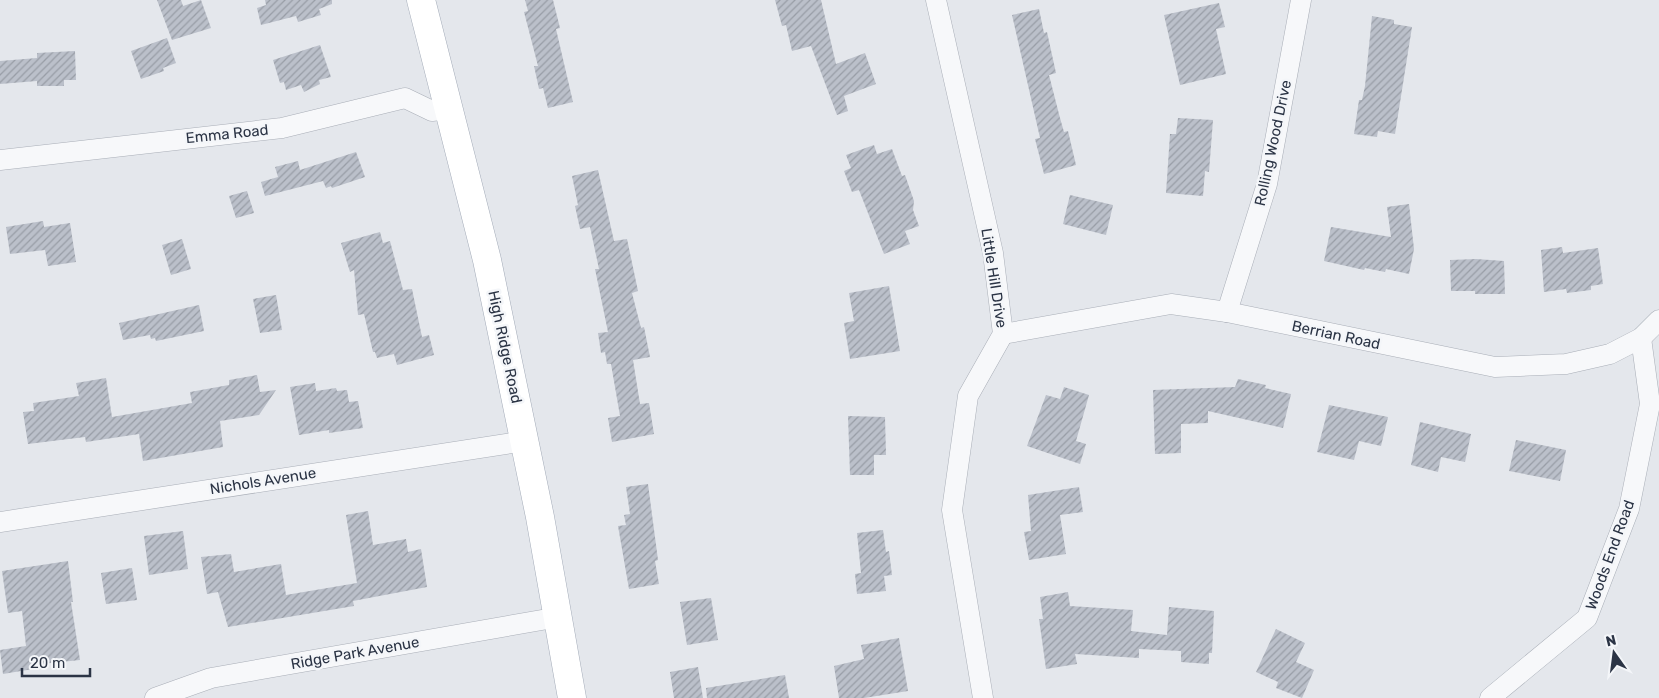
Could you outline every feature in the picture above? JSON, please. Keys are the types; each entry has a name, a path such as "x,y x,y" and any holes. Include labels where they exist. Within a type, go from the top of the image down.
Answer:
{"main road":[{"name":"High Ridge Road","path":"421,0 481,233 525,441 559,617 572,698"}],"street":[{"name":"Little Hill Drive","path":"936,0 993,253 1004,334 968,396 952,510 983,698"},
{"name":"Rolling Wood Drive","path":"1227,312 1267,184 1301,0"},
{"name":"Emma Road","path":"0,160 282,128 405,98 432,111 449,109"},
{"name":"Berrian Road","path":"1004,334 1171,304 1227,312 1495,367 1566,364 1610,354 1641,338 1659,320"},
{"name":"Woods End Road","path":"1490,698 1587,618 1629,509 1650,404 1641,338"},
{"name":"Nichols Avenue","path":"0,522 525,441"},
{"name":"Ridge Park Avenue","path":"155,698 211,678 559,617"}],"building":[{"path":"157,0 181,0 183,6 201,0 211,28 172,40"},
{"path":"265,0 332,0 332,4 319,9 321,15 298,22 296,16 261,25 257,8 266,5"},
{"path":"525,0 553,0 560,28 556,29 573,102 548,108 543,88 539,89 534,66 538,66 524,12 528,11"},
{"path":"775,0 821,0 836,64 865,53 876,84 844,96 848,111 837,115 811,46 792,51 786,25 782,26"},
{"path":"1219,3 1225,27 1216,29 1226,74 1180,85 1164,15"},
{"path":"1039,9 1044,33 1047,32 1056,73 1049,75 1064,132 1068,131 1076,165 1044,174 1035,139 1040,138 1012,15"},
{"path":"1372,16 1394,20 1394,24 1412,27 1395,134 1378,131 1377,137 1354,134 1359,100 1362,100 1365,86"},
{"path":"167,38 176,63 163,68 164,71 141,79 131,51"},
{"path":"320,45 331,77 319,80 320,84 304,92 301,85 286,90 284,82 280,83 273,60"},
{"path":"75,51 76,80 64,80 64,86 37,86 37,81 0,84 0,61 37,58 37,53"},
{"path":"1178,118 1213,120 1209,172 1205,171 1203,196 1166,193 1170,134 1176,134"},
{"path":"874,145 877,154 892,149 902,176 905,175 914,201 913,210 919,226 905,231 910,244 884,254 859,190 852,192 844,171 851,168 846,155"},
{"path":"356,152 365,177 332,188 331,186 326,188 323,181 265,196 261,182 278,177 275,167 298,161 300,170"},
{"path":"598,170 614,241 627,239 638,291 632,293 641,328 644,327 650,357 633,360 640,404 649,403 654,434 612,442 608,418 620,416 611,364 607,364 605,352 601,353 598,333 608,332 595,269 599,269 590,227 580,229 575,206 578,205 572,176"},
{"path":"247,191 254,213 236,218 229,196"},
{"path":"1070,195 1113,205 1106,235 1063,224"},
{"path":"1409,204 1414,249 1409,274 1386,269 1385,272 1365,268 1364,270 1324,261 1331,227 1391,237 1387,207"},
{"path":"43,221 44,227 70,223 76,262 48,266 45,250 10,254 6,227"},
{"path":"380,232 383,243 390,241 403,290 412,289 422,337 429,335 434,355 397,365 394,354 377,358 375,352 373,352 364,314 358,315 354,270 350,272 341,243"},
{"path":"182,239 191,269 171,275 162,245"},
{"path":"1562,247 1563,253 1598,248 1603,284 1591,286 1591,290 1567,293 1566,289 1544,292 1541,250"},
{"path":"1450,260 1504,261 1505,294 1475,294 1475,291 1451,291"},
{"path":"889,286 900,351 850,359 844,323 854,321 849,293"},
{"path":"276,295 282,330 260,333 253,299"},
{"path":"199,305 204,331 156,341 155,338 151,339 150,335 123,340 119,323"},
{"path":"257,375 260,392 276,390 259,415 220,421 223,447 143,461 139,434 86,442 85,437 28,444 23,412 34,411 33,403 79,396 76,383 106,378 112,417 192,403 190,392 229,385 229,380"},
{"path":"1238,379 1266,385 1265,388 1291,394 1283,428 1208,411 1208,423 1181,424 1181,453 1155,454 1153,390 1235,387"},
{"path":"315,383 316,391 336,388 337,391 347,390 349,402 358,401 363,428 329,433 329,430 299,435 290,387"},
{"path":"1064,387 1089,395 1076,441 1086,444 1080,464 1027,446 1046,395 1060,399"},
{"path":"1329,405 1388,417 1381,446 1359,441 1354,460 1317,452"},
{"path":"848,416 885,417 886,455 874,455 874,475 850,475"},
{"path":"1420,422 1471,434 1465,462 1441,457 1438,472 1411,465"},
{"path":"1516,440 1566,450 1560,481 1509,471"},
{"path":"648,484 658,560 655,561 659,584 629,589 618,526 626,525 624,515 630,514 626,487"},
{"path":"1079,487 1083,512 1060,515 1066,554 1029,560 1024,532 1031,531 1028,495"},
{"path":"368,511 373,545 406,539 408,552 421,549 427,587 353,601 354,606 228,627 218,592 207,594 201,557 231,554 234,572 281,564 286,595 357,583 346,515"},
{"path":"883,530 886,552 889,551 892,575 884,576 886,591 857,594 855,574 861,573 857,533"},
{"path":"183,531 188,569 149,575 144,536"},
{"path":"68,561 73,602 71,602 80,660 32,665 33,669 3,674 0,650 26,646 22,611 8,613 2,571"},
{"path":"132,568 137,600 106,604 101,573"},
{"path":"1068,592 1070,606 1133,610 1131,631 1167,635 1169,607 1214,611 1212,653 1209,653 1209,664 1181,662 1181,651 1139,649 1139,658 1075,654 1077,664 1046,669 1039,619 1043,619 1040,597"},
{"path":"711,598 718,640 687,645 680,602"},
{"path":"1276,629 1305,643 1296,662 1314,670 1302,698 1276,688 1278,682 1256,672"},
{"path":"899,638 908,691 864,698 839,698 834,666 864,659 861,645"},
{"path":"698,667 703,698 674,698 670,672"},
{"path":"785,675 789,698 707,698 706,688"}]}
